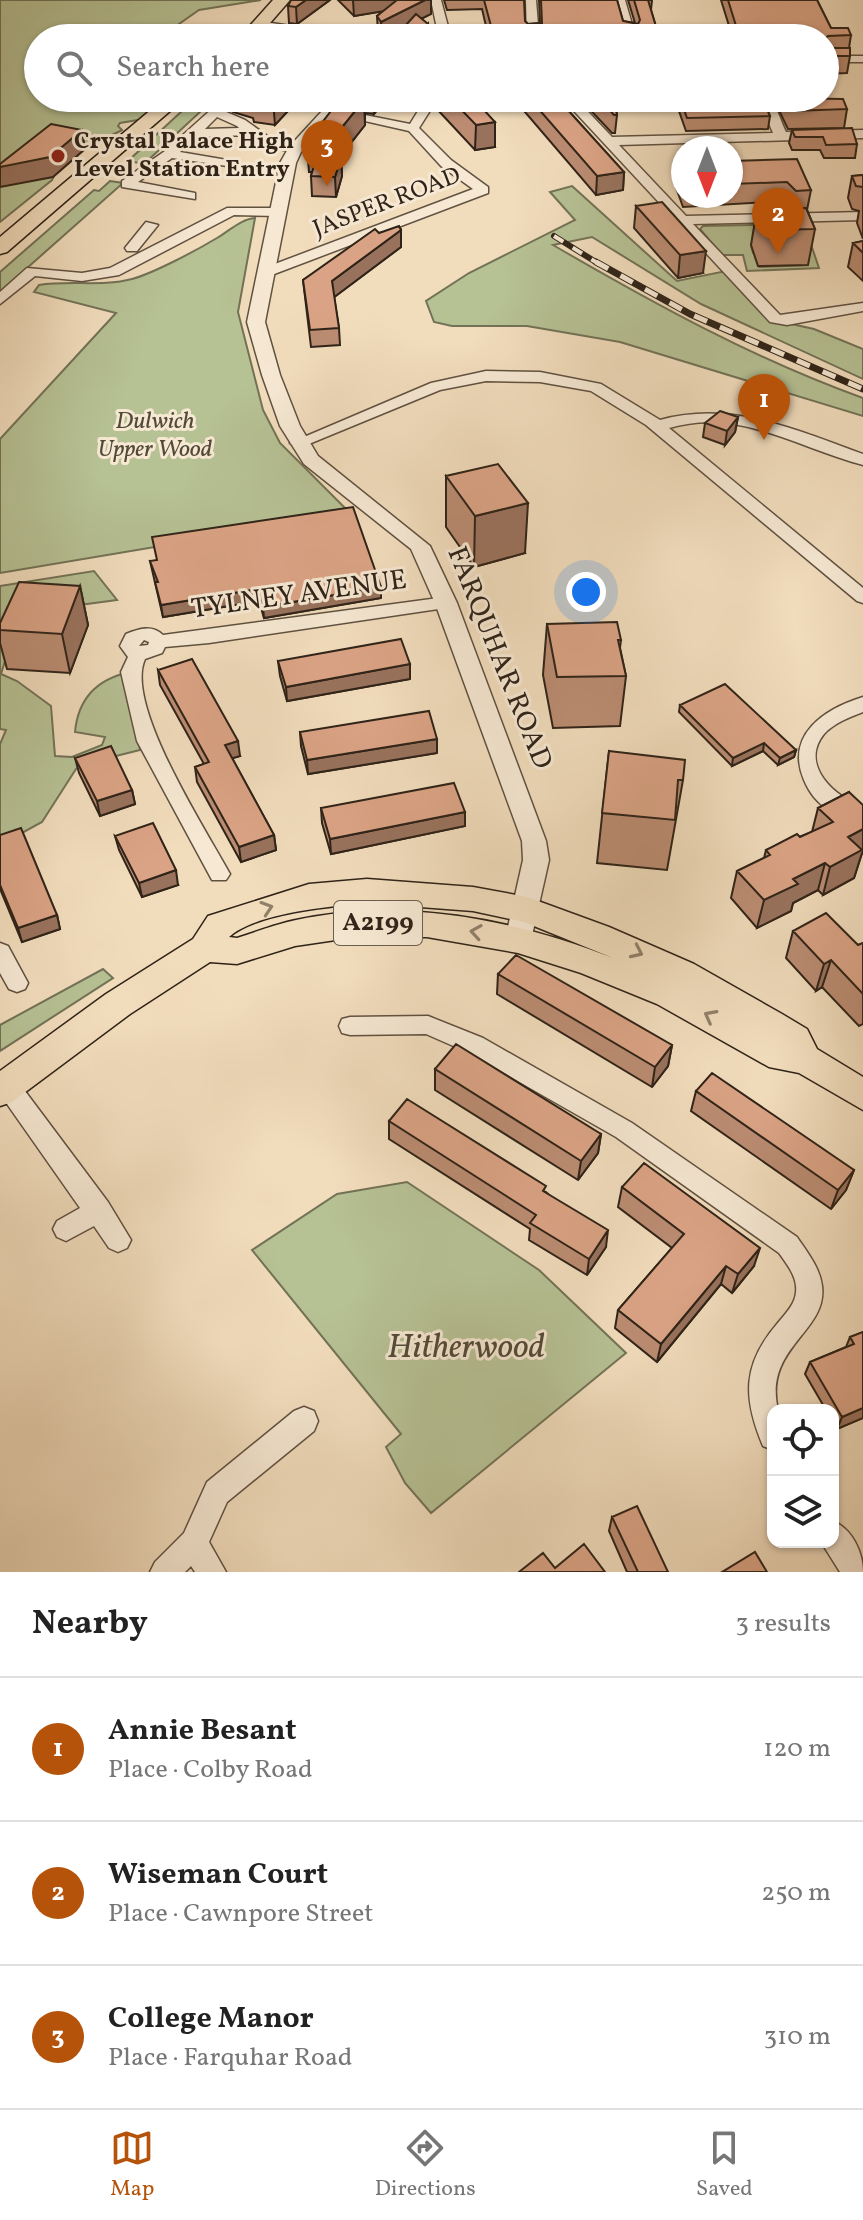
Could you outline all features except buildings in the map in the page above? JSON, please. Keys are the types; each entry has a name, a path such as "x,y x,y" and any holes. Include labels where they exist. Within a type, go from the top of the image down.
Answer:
{"main road":[{"path":"261,24 282,0"},
{"path":"0,248 160,112"},
{"name":"A2199","path":"4,1089 130,996 205,948 237,951 295,933 368,924 427,924 522,925 706,1013 781,1057 805,1059 863,1095"}],"street":[{"path":"436,0 442,24"},
{"path":"531,0 532,24"},
{"path":"620,0 626,24"},
{"path":"839,59 863,59"},
{"path":"328,113 413,128 423,112"},
{"path":"581,112 775,319 787,321 863,307"},
{"path":"770,112 781,136"},
{"path":"190,196 127,184 170,154 217,113 241,123 269,143 294,150"},
{"name":"FARQUHAR ROAD","path":"328,113 294,150 277,212 256,324 271,375 298,443 328,476 420,546 446,603 532,831 536,860 522,925"},
{"name":"JASPER ROAD","path":"264,273 483,190 446,163 413,128"},
{"path":"193,133 249,131"},
{"path":"609,141 863,134"},
{"path":"170,154 222,163"},
{"path":"0,300 32,271 82,277 114,272 232,211 277,212"},
{"path":"683,220 863,216"},
{"path":"142,237 170,242"},
{"path":"298,443 436,386 486,376 540,377 596,387 625,402 658,426 863,597"},
{"path":"658,426 673,420 720,415 756,422 863,460"},
{"name":"TYLNEY AVENUE","path":"219,874 147,741 130,672 139,653 129,646 132,638 148,634 159,641 221,636 446,603"},
{"path":"863,704 840,714 815,733 809,749 810,771 826,798 842,808 863,814"},
{"path":"0,952 17,983"},
{"path":"350,1026 428,1025 475,1045 624,1130 788,1245 803,1263 811,1291 808,1305 769,1358 762,1378 761,1403 767,1420"},
{"path":"4,1089 99,1210 118,1240"},
{"path":"66,1229 99,1210"},
{"path":"165,1572 194,1543 217,1492 304,1421"},
{"path":"194,1543 211,1572"},
{"path":"839,1544 857,1572"}],"green space":[{"path":"0,0 261,0 199,10 179,24 24,24 24,112 149,114 144,119 120,123 118,126 122,130 85,149 78,148 49,174 54,176 52,180 0,222"},
{"path":"181,112 200,112 144,164 128,161"},
{"path":"110,181 123,183 0,292 0,272 94,190 99,191"},
{"path":"572,186 677,281 726,271 769,319 814,329 863,349 863,379 701,304 592,237 553,245 705,329 783,366 863,398 863,416 620,342 527,326 452,326 434,322 426,301 469,273 575,220 550,192"},
{"name":"Dulwich Upper Wood","path":"255,218 238,312 263,410 280,443 351,514 0,573 0,439 116,313 34,292 39,285 109,283 132,279 175,261 240,223"},
{"path":"804,224 819,268 747,271 743,255 722,255 700,229 703,226","holes":["765,244 808,265 759,267 755,257 763,252 753,253 751,245"]},
{"path":"94,571 117,600 20,613 1,674 17,681 51,706 55,756 72,757 102,745 105,737 75,732 85,700 99,685 130,672 140,750 84,764 76,769 42,822 0,845 0,744 6,730 0,729 0,586"},
{"path":"103,969 113,978 0,1051 0,1025"},
{"name":"Hitherwood","path":"407,1182 539,1270 626,1353 431,1513 405,1483 386,1447 401,1434 252,1250 337,1194"}],"railway":[{"path":"554,236 599,264"},
{"path":"596,262 690,314 863,389"}],"place":[{"name":"Crystal Palace High Level Station Entry","path":"58,156"},
{"name":"College Manor","path":"327,186"},
{"name":"Wiseman Court","path":"778,254"},
{"name":"Annie Besant","path":"764,440"}]}
